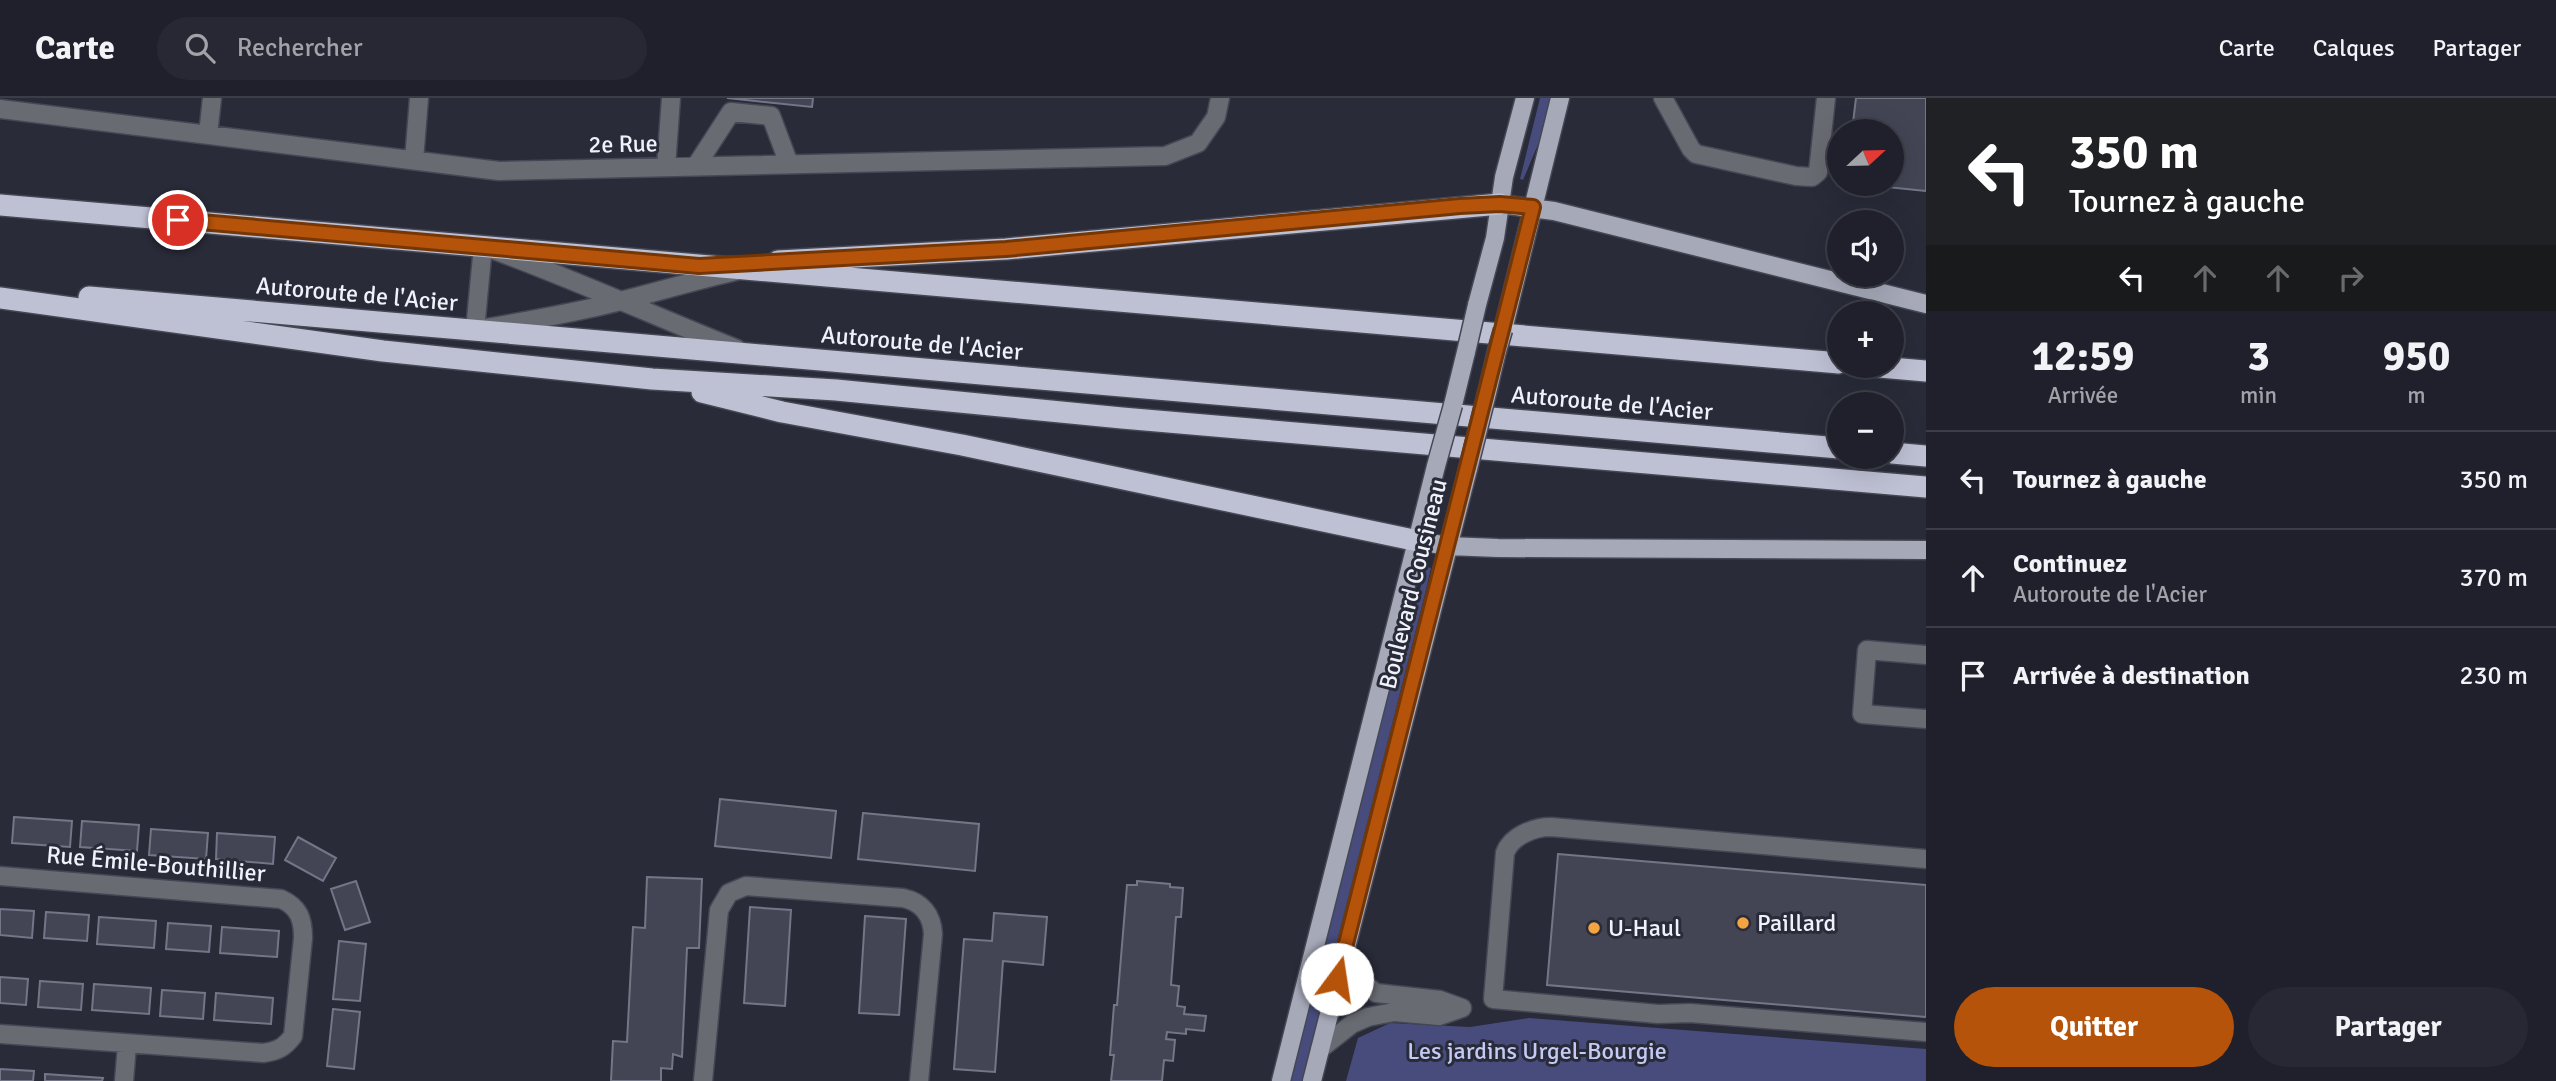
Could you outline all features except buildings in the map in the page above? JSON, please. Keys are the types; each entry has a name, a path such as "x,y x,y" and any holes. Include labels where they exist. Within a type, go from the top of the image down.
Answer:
{"highway":[{"path":"699,266 1033,247 1500,204"},
{"path":"0,205 1827,362"},
{"name":"Autoroute de l'Acier","path":"0,289 1827,448"},
{"path":"0,298 383,351 652,379 836,390 1135,419 1926,487"},
{"path":"1904,369 1926,371"},
{"path":"652,379 782,412 962,445 1418,541"},
{"path":"1904,454 1926,456"}],"main road":[{"name":"Boulevard Cousineau","path":"1281,1081 1494,238 1525,98"},
{"name":"Boulevard Cousineau","path":"1311,1081 1560,98"},
{"path":"1500,204 1533,207 1926,304"},
{"path":"1418,541 1448,546 1498,548 1926,550"}],"street":[{"path":"208,135 212,98"},
{"path":"414,160 419,98"},
{"path":"666,167 671,98"},
{"name":"2e Rue","path":"0,108 499,171 1165,156 1198,143 1216,117 1220,98"},
{"path":"1663,98 1691,149 1696,153 1809,177 1818,172 1826,98"},
{"path":"696,166 730,112 771,116 789,164"},
{"path":"750,354 620,301 534,265 483,246 475,330 620,301 780,261"},
{"path":"1926,655 1867,650 1862,714 1926,719"},
{"path":"1493,999 1505,853 1513,840 1534,830 1551,827 1926,859"},
{"name":"Rue Émile-Bouthillier","path":"0,876 281,899 291,904 303,922 296,1023 293,1036 286,1046 276,1051 263,1053 127,1045 0,1034"},
{"path":"703,1081 719,909 729,893 746,886 903,898 913,901 925,910 932,924 933,934 919,1081"},
{"path":"1343,957 1368,990 1440,1000 1462,1008"},
{"path":"1587,998 1657,1004 1690,1013"},
{"path":"1320,1049 1352,1024 1368,1017 1394,1012 1439,1016 1493,999 1658,1014 1690,1013 1926,1032"},
{"path":"124,1081 127,1045"}],"green space":[{"path":"1540,98 1551,98 1539,142 1523,180 1520,179"},
{"path":"1427,567 1431,568 1425,594 1302,1081 1291,1081 1395,668"},
{"name":"Les jardins Urgel-Bourgie","path":"1529,1018 1926,1049 1926,1081 1346,1081 1358,1038 1390,1023 1470,1027"}],"place":[{"name":"Paillard","path":"1743,923"},
{"name":"U-Haul","path":"1594,928"}],"route":[{"path":"178,220 699,266 1006,249 1460,206 1500,204 1533,207 1337,979"}]}
